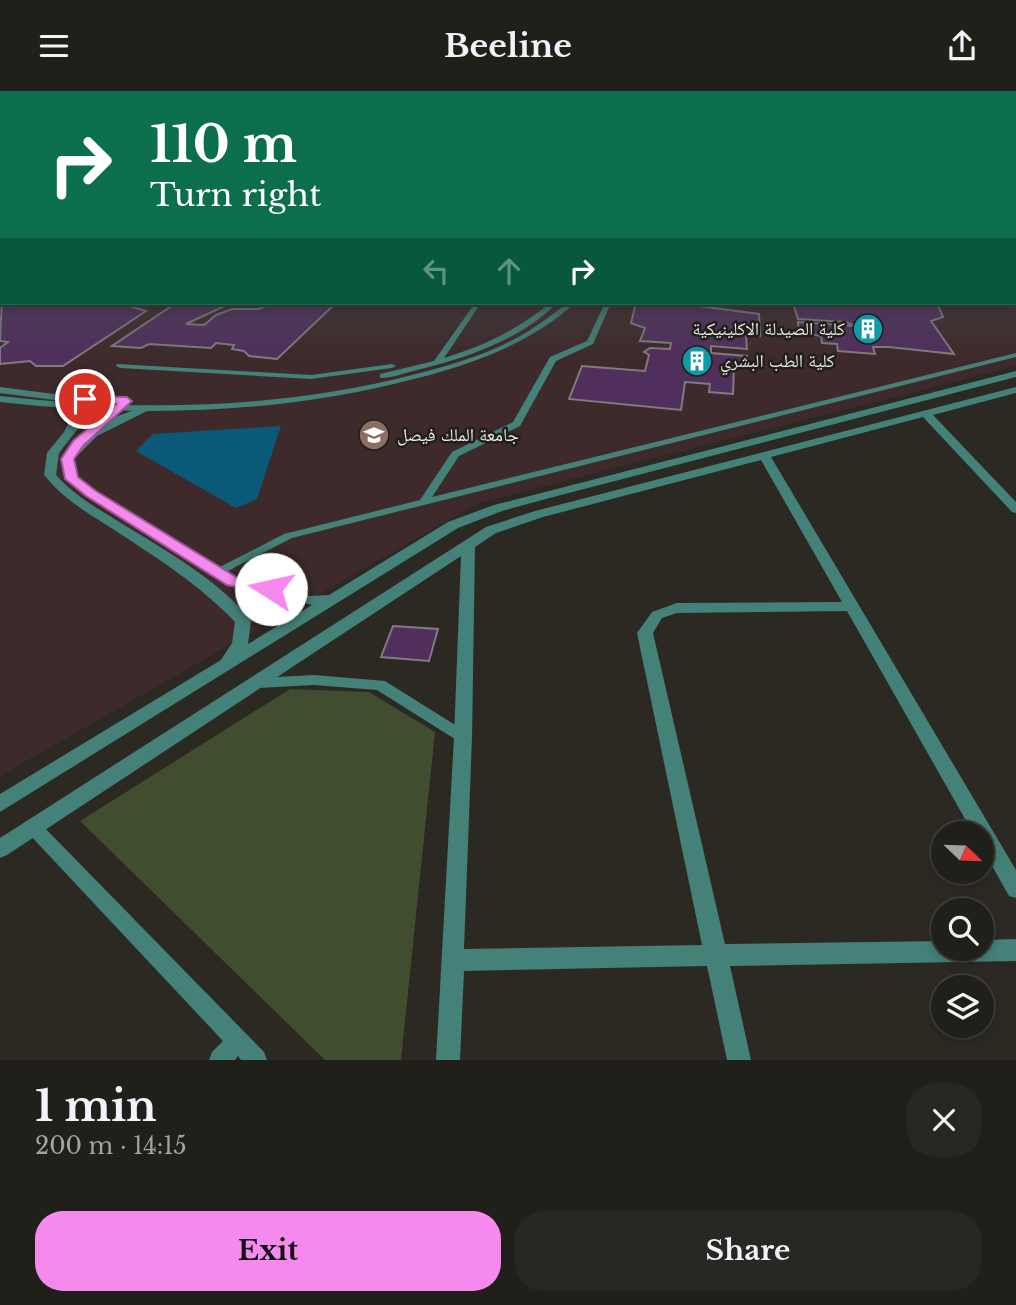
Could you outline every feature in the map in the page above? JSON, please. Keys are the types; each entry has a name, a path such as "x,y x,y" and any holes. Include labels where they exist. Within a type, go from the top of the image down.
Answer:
{"street":[{"path":"0,804 453,526 498,508 1016,374"},
{"path":"0,849 491,530 539,514 1016,390"},
{"path":"127,401 78,443 68,459 72,479 233,582 271,589 309,601 331,599"},
{"path":"98,404 53,453 50,475 63,491 158,553 229,605 243,621 240,644 221,667"},
{"path":"62,406 77,418 71,431"},
{"path":"95,430 148,408"},
{"path":"925,413 1016,509"},
{"path":"764,455 1016,889"},
{"path":"447,1060 463,737 468,545"},
{"path":"739,1060 645,633 650,619 659,611 677,608 852,606"},
{"path":"452,960 1016,950"}],"lane":[{"path":"438,362 477,305"},
{"path":"0,399 62,406 253,396 349,383 438,362 507,336 527,325 552,305"},
{"path":"0,390 117,409 260,403 405,380 473,359 520,340 541,328 570,305"},
{"path":"423,503 455,454 517,424 553,359 590,342 607,305"},
{"path":"120,366 311,377 391,366 446,350"},
{"path":"216,572 288,536 1016,355"},
{"path":"258,683 314,680 380,685 463,737"},
{"path":"33,827 256,1060"},
{"path":"220,1060 237,1041"}],"shaded area":[{"name":"جامعة الملك فيصل","path":"0,305 1016,305 1016,366 479,503 0,776"}],"green space":[{"path":"290,689 369,692 435,732 401,1060 325,1060 80,821"}],"water":[{"path":"281,426 257,499 236,508 136,451 153,434"}],"building":[{"path":"2,305 140,305 133,307 146,311 63,366 36,366 30,361 0,364 0,348 8,342 0,341"},
{"path":"173,305 227,305 186,324 204,325 216,315 232,309 259,309 267,305 334,305 277,359 249,356 244,351 232,349 234,345 216,343 211,348 149,344 141,348 112,346"},
{"name":"كلية الطب البشري","path":"632,305 699,305 759,314 760,336 746,335 747,349 711,346 711,353 747,356 747,367 734,366 733,394 709,392 710,384 685,382 681,410 569,399 582,366 645,371 649,355 644,352 650,348 670,349 671,343 640,341 645,328 631,323 635,307"},
{"name":"كلية الصيدلة الاكلينيكية","path":"793,305 938,305 943,317 931,321 954,354 889,347 873,347 875,354 838,351 837,344 822,343 821,336 799,332 798,322 855,326 846,322 798,319"},
{"path":"393,626 438,629 429,661 381,657"}],"place":[{"name":"كلية الصيدلة الاكلينيكية","path":"868,329"},
{"name":"كلية الطب البشري","path":"697,361"},
{"name":"جامعة الملك فيصل","path":"374,435"}],"route":[{"path":"85,399 127,401 78,443 68,459 72,479 233,582 271,589"}]}
